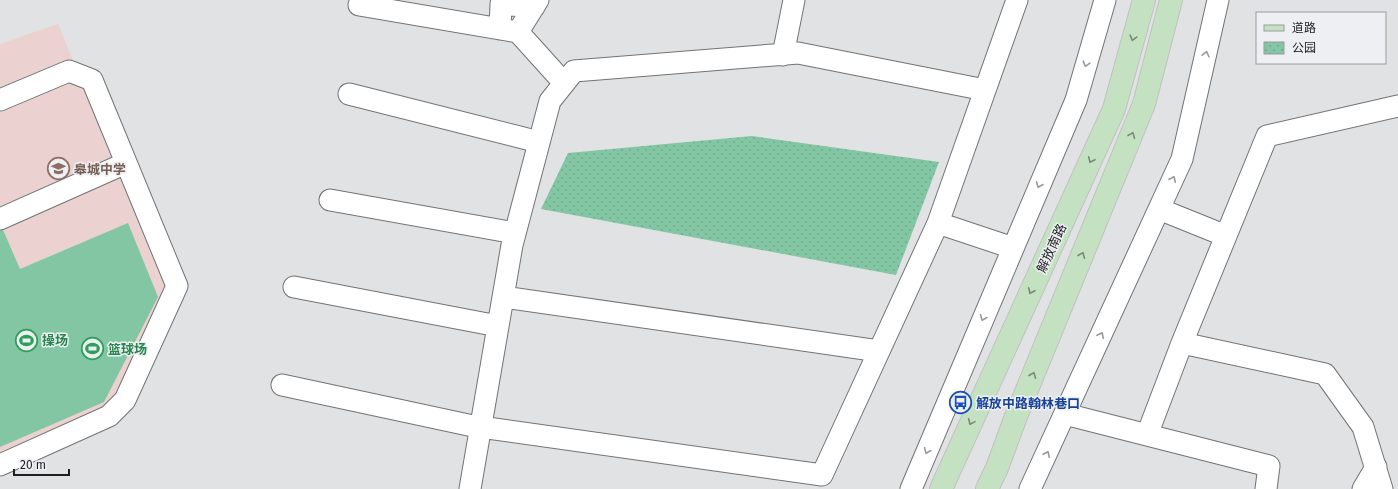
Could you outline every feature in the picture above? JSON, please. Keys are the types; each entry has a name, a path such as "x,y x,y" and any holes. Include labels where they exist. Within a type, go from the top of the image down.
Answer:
{"main road":[{"name":"解放南路","path":"941,489 1114,109 1144,0"},
{"path":"987,489 997,468 1014,419 1144,104 1171,0"}],"street":[{"path":"783,55 794,0"},
{"path":"282,385 480,427 822,475 938,223 1017,0"},
{"path":"911,489 1076,100 1105,0"},
{"path":"1030,489 1182,159 1218,0"},
{"path":"536,3 501,4 509,31 564,83"},
{"path":"509,31 536,3"},
{"path":"359,5 509,31"},
{"path":"470,489 515,232 550,101 574,71 798,54 986,90"},
{"path":"0,100 69,71 92,80 177,286 125,400 109,416 0,465"},
{"path":"349,94 539,142"},
{"path":"1147,435 1182,343 1267,136 1398,106"},
{"path":"0,219 126,163"},
{"path":"330,200 515,232"},
{"path":"1159,209 1226,236"},
{"path":"938,223 1013,248"},
{"path":"294,287 498,326"},
{"path":"503,297 879,351"},
{"path":"1182,343 1325,374 1363,427 1382,489"},
{"path":"1065,414 1269,466 1266,489"},
{"path":"1362,489 1376,467"}],"shaded area":[{"name":"皋城中学","path":"58,24 169,295 109,408 0,456 0,44"}],"green space":[{"path":"752,136 939,162 896,275 541,209 568,153"},
{"name":"篮球场","path":"0,223 20,269 128,223 158,297 104,402 0,447"}],"place":[{"name":"皋城中学","path":"59,169"},
{"name":"操场","path":"26,340"},
{"name":"篮球场","path":"93,349"},
{"name":"解放中路翰林巷口","path":"960,403"}]}
